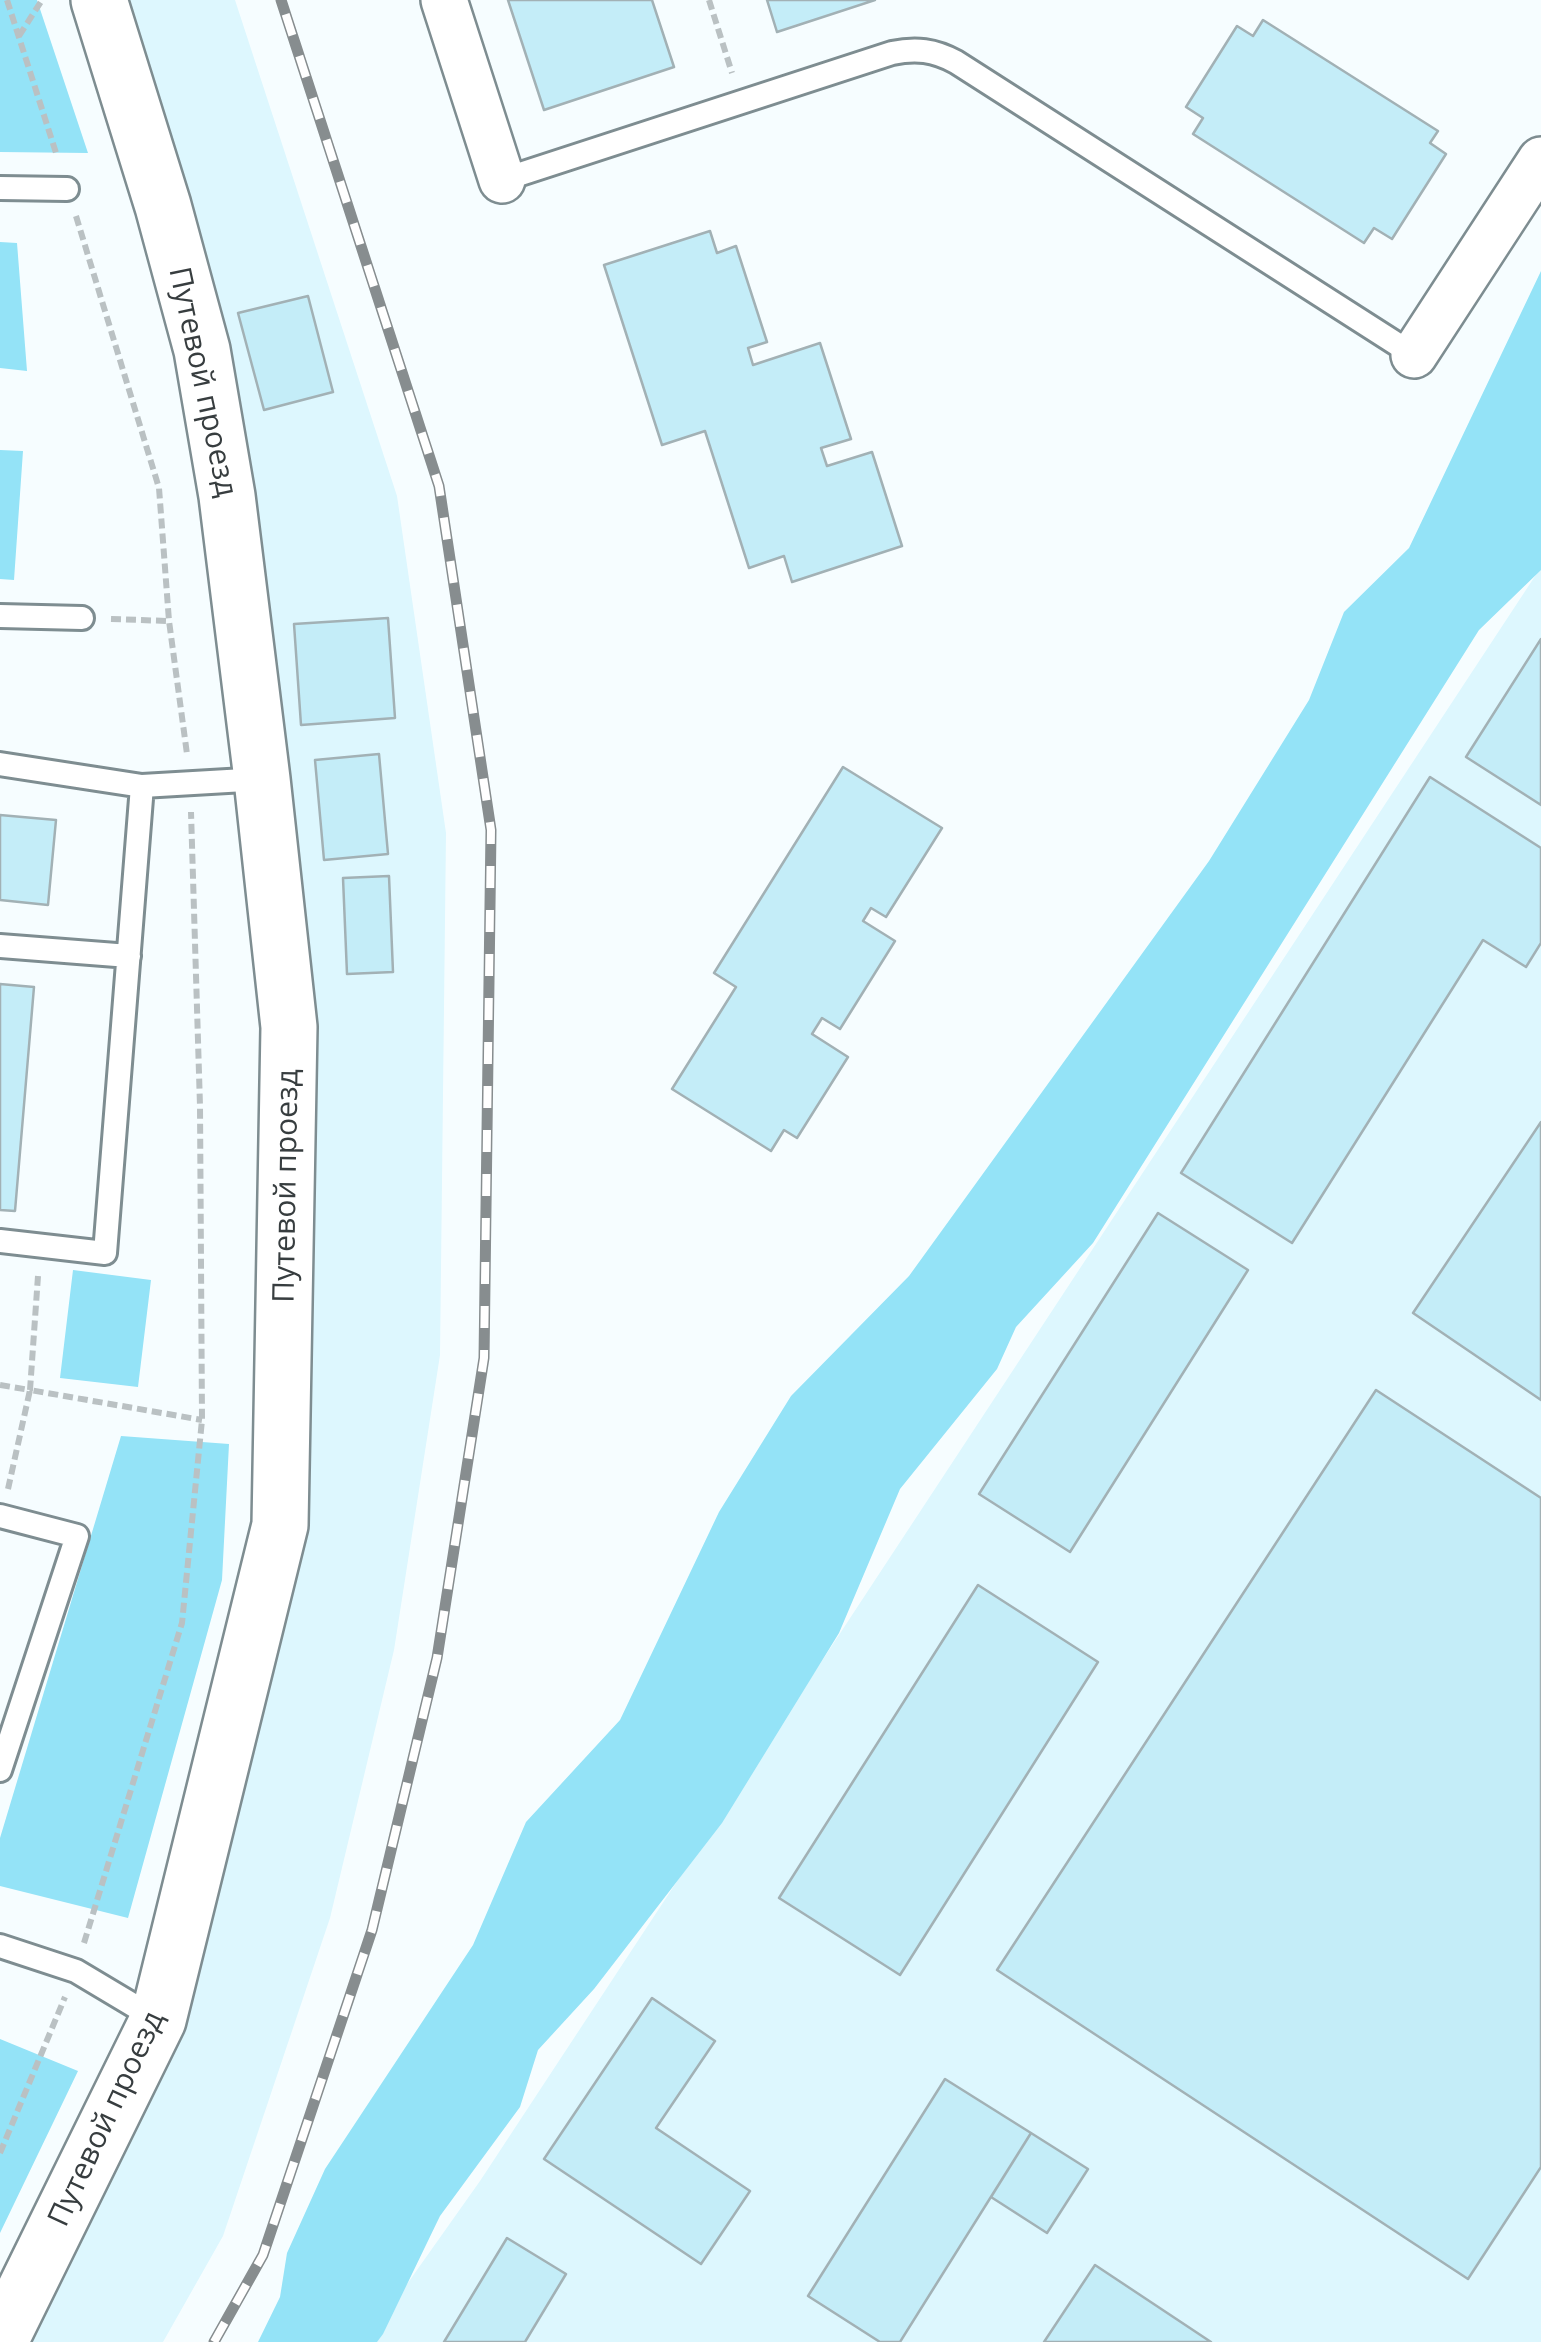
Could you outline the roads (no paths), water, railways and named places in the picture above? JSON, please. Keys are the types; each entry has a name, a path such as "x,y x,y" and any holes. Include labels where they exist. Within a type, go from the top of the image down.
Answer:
{"street":[{"name":"Путевой проезд","path":"0,2341 158,2020 280,1525 290,1028 262,779 228,496 202,350 163,206 99,0"},
{"path":"444,0 502,180"},
{"path":"1414,355 1541,160"}],"lane":[{"path":"502,180 892,53 908,50 940,54 1414,355"},
{"path":"0,188 68,189"},
{"path":"0,616 82,618"},
{"path":"0,764 142,786 262,779"},
{"path":"0,1241 105,1253 142,786"},
{"path":"0,946 129,956"},
{"path":"0,1770 77,1536 1,1517"},
{"path":"0,1946 76,1971 158,2020"}],"railway":[{"path":"214,2342 263,2255 372,1930 437,1658 484,1358 491,830 439,486 281,0"}]}
